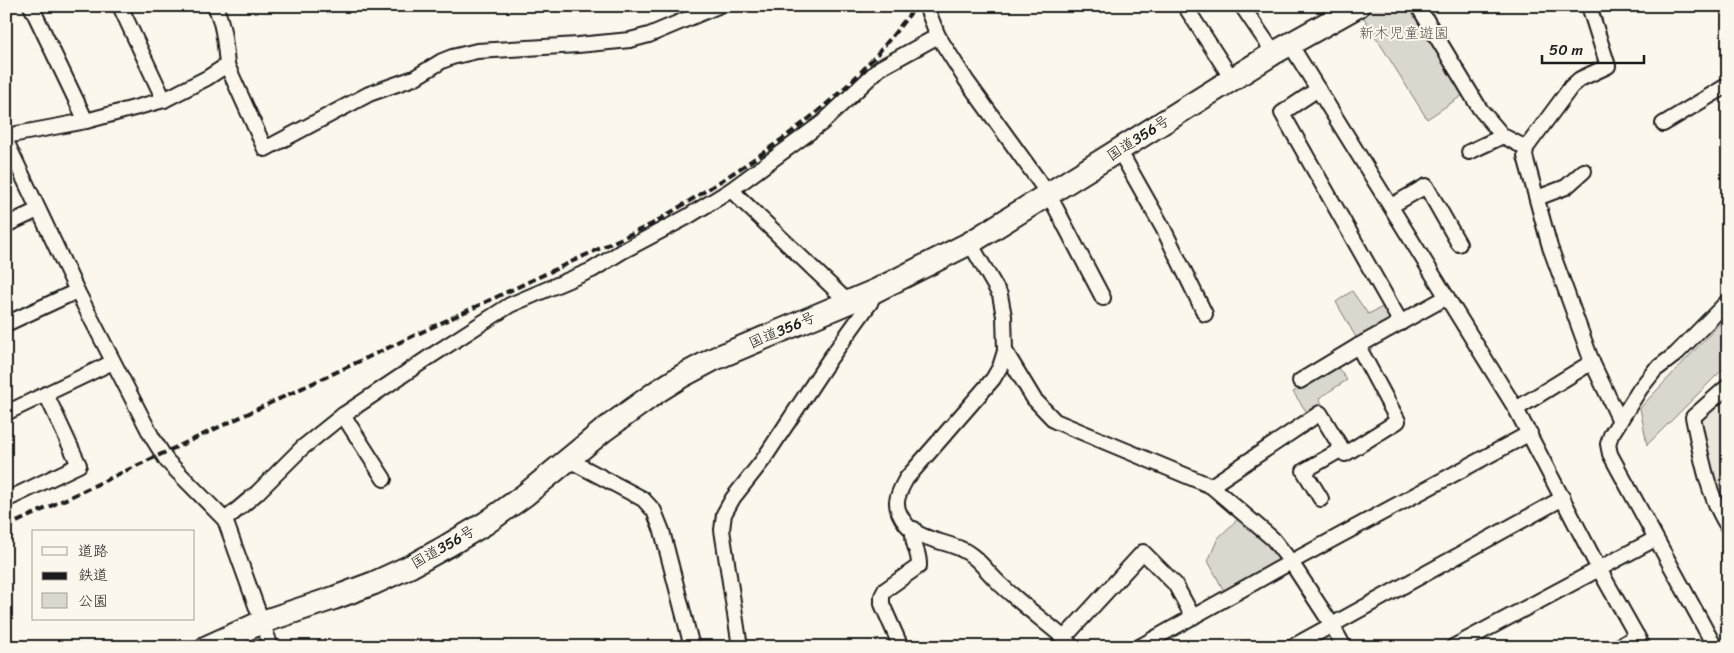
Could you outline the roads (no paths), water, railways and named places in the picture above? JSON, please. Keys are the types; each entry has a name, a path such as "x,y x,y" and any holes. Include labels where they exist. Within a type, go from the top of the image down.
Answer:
{"highway":[{"name":"国道356号","path":"207,647 262,622 334,598 411,566 486,523 525,495 632,410 682,376 714,360 875,291 970,243 1282,48 1358,6"}],"street":[{"path":"32,6 86,121"},
{"path":"120,6 164,100"},
{"path":"215,6 220,16 223,31 226,65 265,150 369,94 414,78 452,57 477,50 578,45 630,40 649,35 718,6"},
{"path":"926,6 938,36 972,88 1049,195 1103,298"},
{"path":"1185,6 1232,79"},
{"path":"1242,6 1318,89 1516,409 1599,569 1640,642 1618,647"},
{"path":"1418,6 1480,108 1502,136 1526,148"},
{"path":"1589,6 1608,66 1580,79 1571,88 1526,148 1525,156 1550,247 1592,362 1620,421"},
{"path":"224,520 256,493 302,448 343,415 510,305 592,270 731,190 822,123 880,68 938,36"},
{"path":"6,136 86,121 164,100 207,78 226,65"},
{"path":"1663,124 1728,85"},
{"path":"1318,89 1282,112 1402,323"},
{"path":"1468,152 1502,136"},
{"path":"6,141 76,291 152,437 167,460 224,520 271,647"},
{"path":"1118,150 1163,228 1205,314"},
{"path":"1537,198 1566,187 1584,172"},
{"path":"1391,206 1426,186 1459,244"},
{"path":"731,190 848,302"},
{"path":"6,225 38,210"},
{"path":"970,243 1000,294 1004,316 1005,351 993,379 906,479 897,494 896,507 906,525 922,534 962,549 976,559 999,584 1068,642 1143,552 1174,584 1193,617"},
{"path":"6,324 76,291"},
{"path":"740,647 722,530 724,514 733,498 763,460 829,360 870,303 875,291"},
{"path":"1300,381 1358,346 1447,297"},
{"path":"1714,647 1610,454 1608,444 1611,435 1654,370 1676,354 1728,301"},
{"path":"1212,486 1320,413 1345,454 1398,421 1358,346"},
{"path":"1005,351 1034,399 1055,421 1077,432 1212,486 1273,539 1291,562 1344,647"},
{"path":"6,413 113,362"},
{"path":"1516,409 1592,362"},
{"path":"1728,386 1693,417 1706,479 1717,509 1728,527"},
{"path":"6,500 78,465 46,394"},
{"path":"343,415 384,479"},
{"path":"1140,647 1291,562 1530,433"},
{"path":"1321,499 1304,471 1342,449"},
{"path":"568,460 643,499 654,510 662,531 692,647"},
{"path":"1292,647 1563,498"},
{"path":"901,647 882,604 882,596 885,590 919,566 920,558 912,537 914,529"},
{"path":"1453,647 1655,539"}],"railway":[{"path":"6,527 652,224 734,173 812,116 860,73 916,6"}],"park label":[{"name":"新木児童遊園","path":"1404,33"}]}
